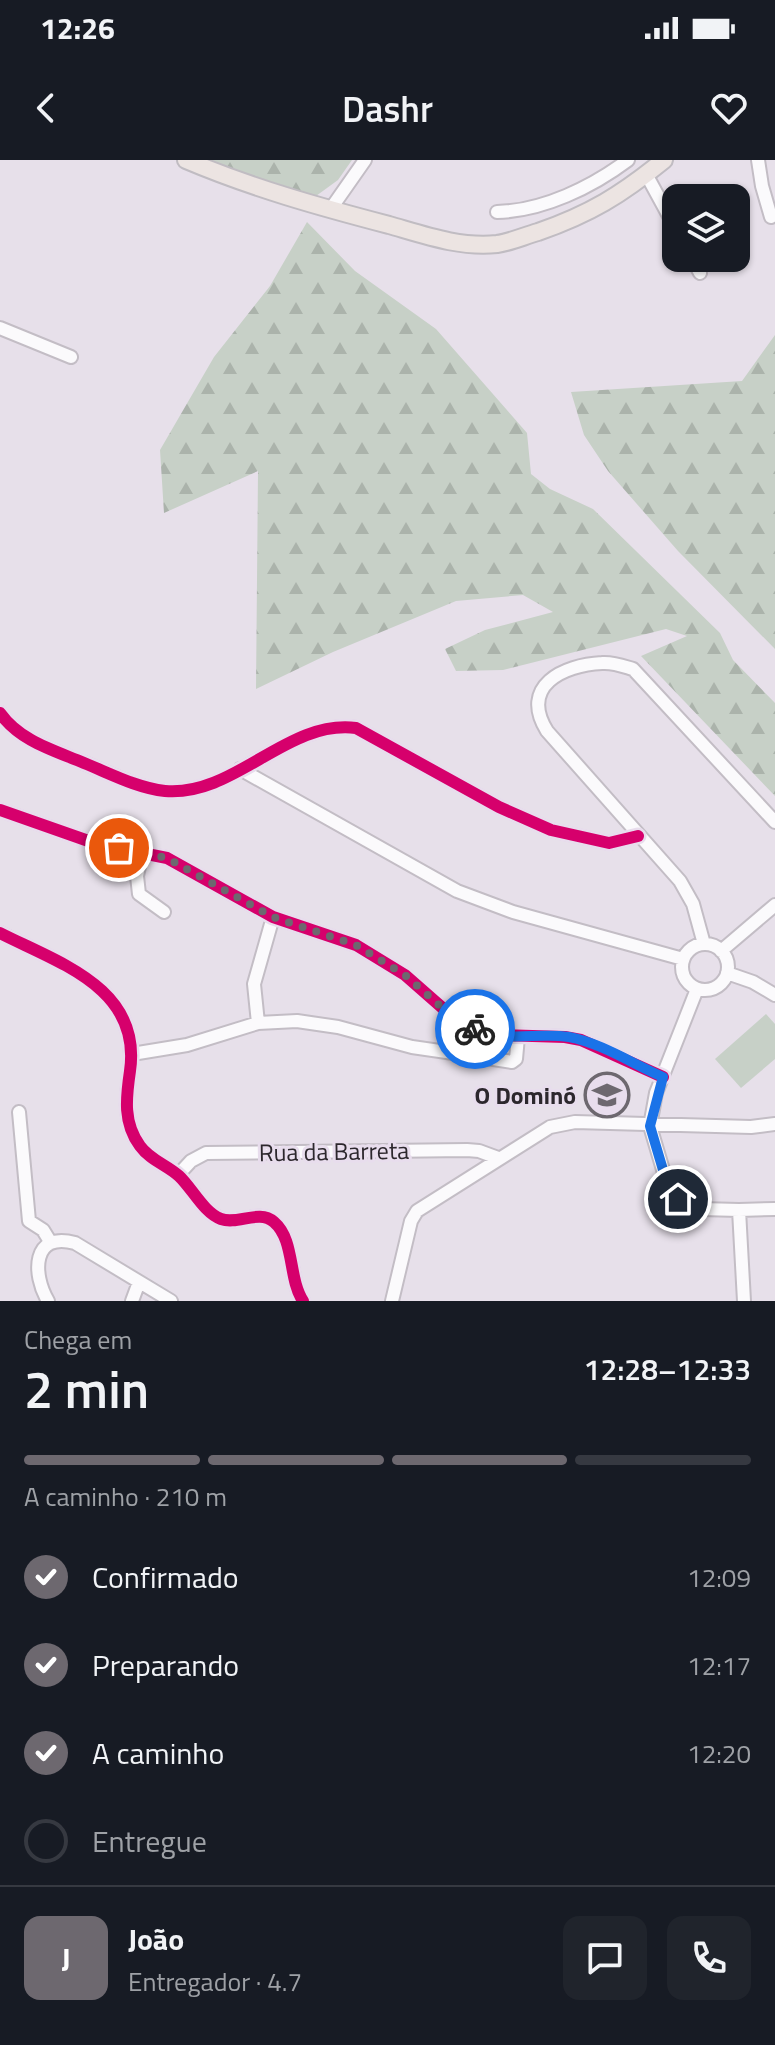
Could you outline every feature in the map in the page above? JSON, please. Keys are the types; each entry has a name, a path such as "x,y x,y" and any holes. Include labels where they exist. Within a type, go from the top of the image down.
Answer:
{"main road":[{"path":"186,160 241,183 330,210 448,241 496,244 577,218 621,194 664,160"}],"street":[{"path":"330,210 365,160"},
{"path":"497,212 518,212 561,197 612,172 628,160"},
{"path":"758,160 771,217"},
{"path":"646,174 662,203"},
{"path":"0,328 71,357"},
{"path":"704,944 687,892 547,731 538,707 541,692 548,682 569,670 601,663 633,669 775,822"},
{"path":"0,713 13,729 37,744 154,789 169,791 187,789 240,769 317,731 342,726 356,728 499,807 551,830 609,843 638,836"},
{"path":"240,769 457,891 513,912 683,959"},
{"path":"0,810 97,844 167,858 183,865 273,917 356,945 405,975 446,1011 474,1029 495,1035 581,1040 663,1077"},
{"path":"142,852 137,876 139,894 164,912"},
{"path":"721,951 775,905"},
{"path":"258,1023 254,984 273,917"},
{"path":"0,933 87,978 105,991 121,1013 132,1054 126,1098 128,1121 145,1152 178,1175 217,1218 229,1220 260,1216 273,1220 283,1235 297,1292 303,1301"},
{"path":"704,944 721,951 726,957 727,973 712,989 697,989 682,974 683,959 691,948 704,944"},
{"path":"727,973 753,982 775,995"},
{"path":"697,989 663,1077 650,1126 669,1190 678,1199 701,1209 775,1209"},
{"path":"132,1054 187,1045 258,1023 316,1023 412,1047 512,1062 516,1059 518,1037"},
{"path":"467,1055 474,1029"},
{"path":"19,1112 29,1221 43,1230 51,1243"},
{"path":"392,1301 413,1215 539,1132 566,1122 751,1127 775,1124"},
{"name":"Rua da Barreta","path":"178,1175 191,1161 206,1153 467,1150 498,1158"},
{"path":"739,1210 744,1301"},
{"path":"48,1301 37,1265 40,1253 51,1243 60,1241 75,1243 171,1301"},
{"path":"132,1301 139,1282"}],"green space":[{"path":"205,160 352,160 338,180 316,196"},
{"path":"307,222 355,271 436,329 527,433 531,474 550,489 593,509 720,633 733,660 775,703 775,796 641,656 687,636 666,629 503,670 456,671 445,649 485,630 553,612 523,595 456,601 333,652 256,689 258,471 164,513 160,450 214,357 270,286"},
{"path":"775,335 775,649 678,551 608,471 584,435 571,392 742,381"},
{"path":"766,1014 775,1024 775,1059 741,1088 715,1059"}],"cycle path":[{"path":"0,713 17,731 38,744 134,783 165,791 190,790 215,782 307,735 331,728 356,728 499,807 551,830 609,843 638,836"},
{"path":"0,810 97,844 167,858 273,917 356,945 405,975 446,1011 480,1032 581,1040 663,1077"},
{"path":"0,933 70,968 92,982 110,999 123,1019 130,1042 127,1110 140,1146 179,1176 215,1216 228,1220 262,1217 274,1222 285,1239 303,1301"}],"way so far":[{"path":"119,848 167,858 273,917 356,945 405,975 446,1011 475,1029"}],"place":[{"name":"O Dominó","path":"607,1095"}],"route":[{"path":"475,1029 495,1035 581,1040 663,1077 656,1093 650,1126 669,1190 678,1199"}]}
